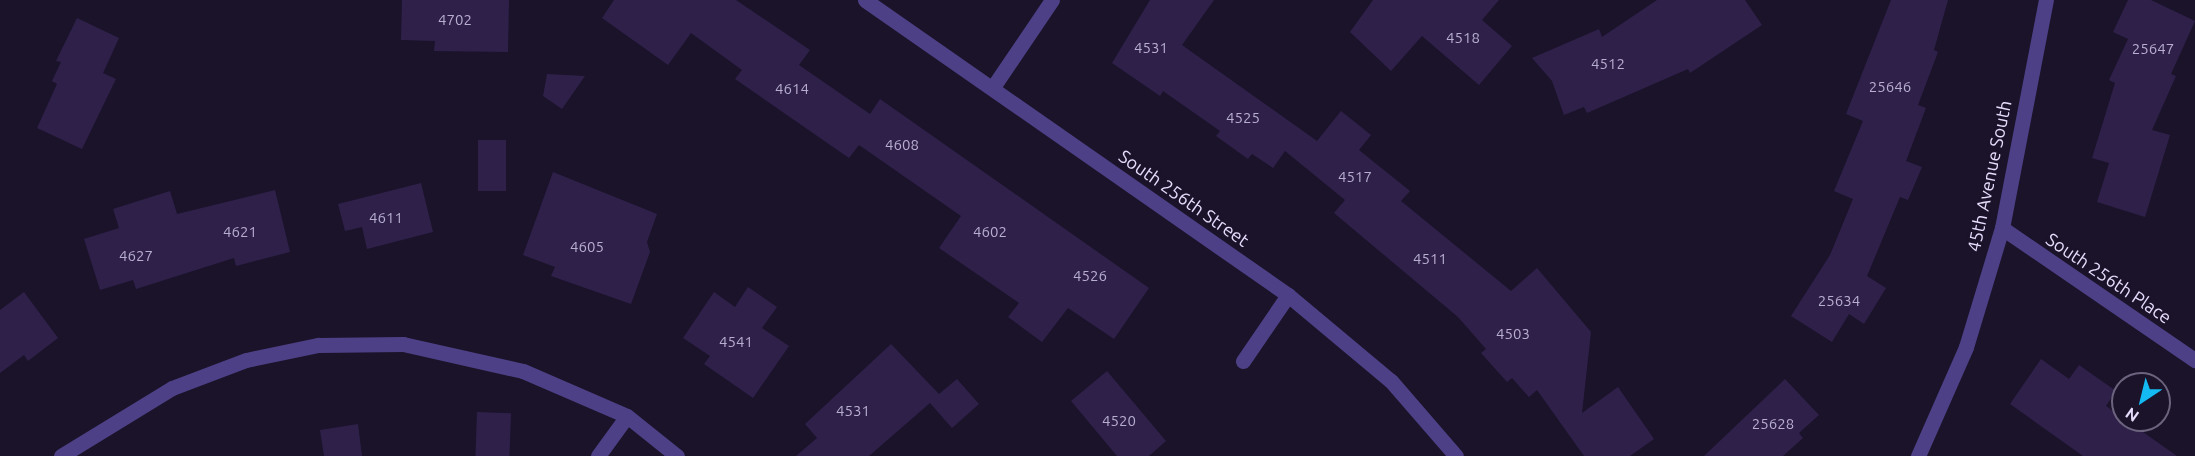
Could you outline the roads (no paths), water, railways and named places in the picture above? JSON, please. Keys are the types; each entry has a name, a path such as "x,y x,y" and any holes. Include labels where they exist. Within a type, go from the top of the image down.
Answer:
{"street":[{"name":"South 256th Street","path":"865,0 993,87 1288,295 1390,381 1456,456"},
{"path":"993,87 1052,0"},
{"name":"45th Avenue South","path":"1918,456 1966,347 2002,228 2046,0"},
{"name":"South 256th Place","path":"2002,228 2195,360"},
{"path":"1243,361 1288,295"},
{"path":"61,456 172,388 246,360 318,345 403,345 523,370 627,416 677,456"},
{"path":"598,456 627,416"}]}
